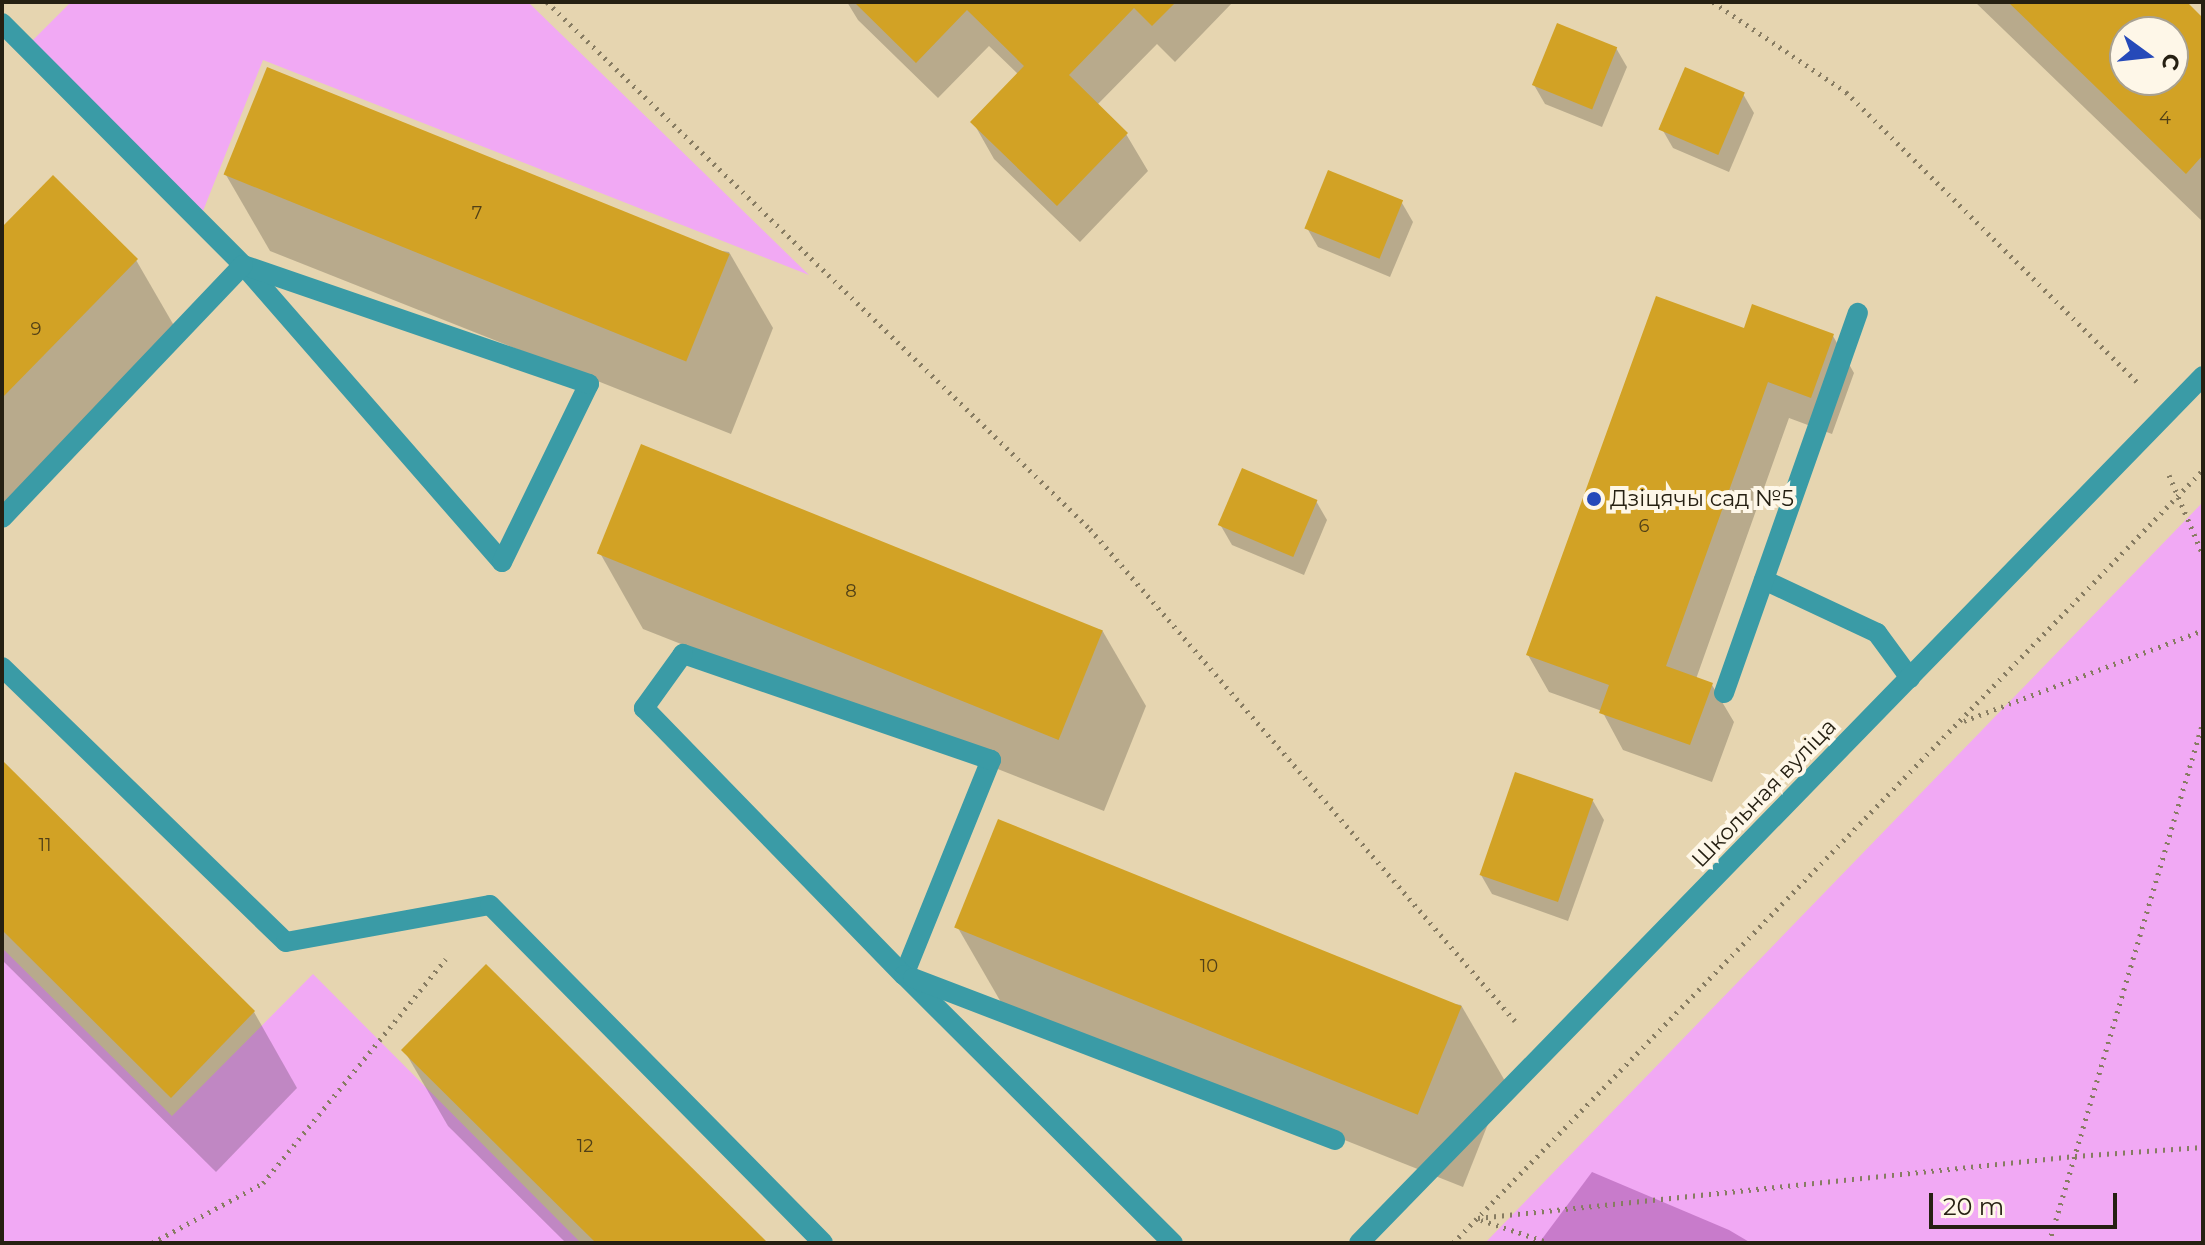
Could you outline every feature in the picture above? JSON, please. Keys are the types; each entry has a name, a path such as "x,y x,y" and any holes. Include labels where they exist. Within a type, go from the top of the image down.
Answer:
{"street":[{"path":"2,23 243,265 502,562 589,384 243,265"},
{"path":"2,518 243,265"},
{"path":"1724,693 1858,313"},
{"name":"Школьная вуліца","path":"1359,1243 2203,376"},
{"path":"1764,580 1877,633 1910,678"},
{"path":"904,975 991,760 683,654 644,708 904,975 1173,1243"},
{"path":"2,667 286,942 490,905 823,1243"},
{"path":"904,975 1335,1140"}],"path":[{"path":"547,2 1090,529 1521,1028"},
{"path":"1713,2 1846,92 2142,386"},
{"path":"1453,1243 2203,470"},
{"path":"2176,499 2203,555"},
{"path":"1959,723 2203,630"},
{"path":"2049,1243 2203,722"},
{"path":"152,1243 263,1183 490,905"},
{"path":"1477,1218 2075,1156 2203,1147"},
{"path":"1477,1218 1550,1243"}],"shaded area":[{"path":"71,2 528,2 809,275 263,60 203,211 31,42"},
{"path":"2203,502 2203,1243 1485,1243"},
{"path":"2,948 172,1116 313,974 581,1243 2,1243"},
{"path":"1592,1172 1729,1230 1751,1243 1539,1243"}],"building":[{"path":"854,2 1176,2 1152,26 1134,8 1069,75 1128,133 1057,206 970,122 1024,66 967,10 916,63"},
{"path":"2008,2 2187,2 2203,18 2203,155 2186,174"},
{"path":"1557,23 1617,47 1592,109 1532,85"},
{"path":"267,67 730,254 686,361 224,175"},
{"path":"1685,67 1745,92 1718,155 1658,130"},
{"path":"1328,170 1403,200 1380,259 1304,228"},
{"path":"53,175 138,259 2,398 2,227"},
{"path":"1656,296 1744,328 1752,304 1834,334 1811,398 1768,382 1666,666 1713,683 1690,745 1599,713 1609,685 1526,655"},
{"path":"641,444 1103,631 1059,740 597,553"},
{"path":"1242,468 1317,500 1293,557 1218,525"},
{"path":"2,760 255,1011 171,1098 2,930"},
{"path":"1515,772 1593,799 1558,902 1480,875"},
{"path":"998,819 1462,1006 1418,1115 954,927"},
{"path":"486,964 768,1243 596,1243 401,1050"}],"place":[{"name":"Дзіцячы сад №5","path":"1594,499"}]}
